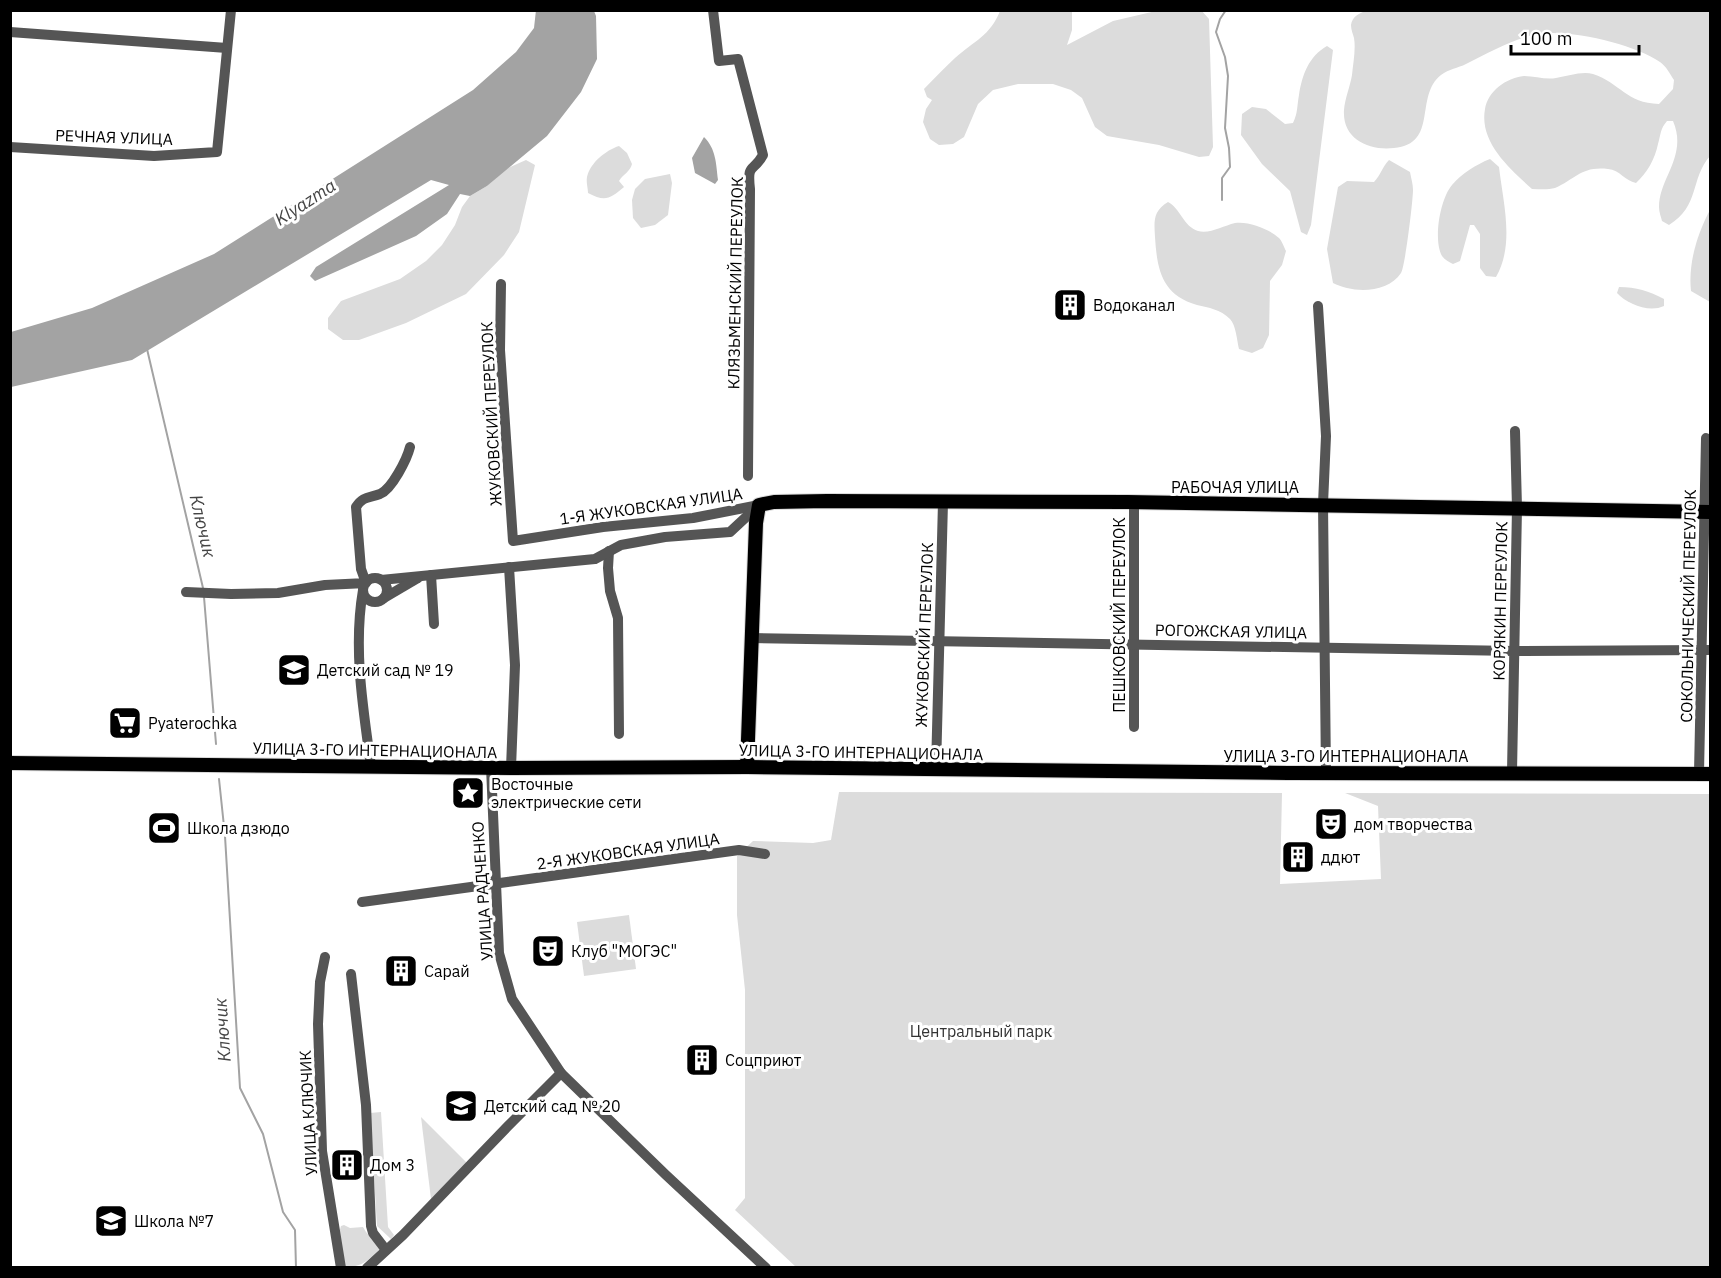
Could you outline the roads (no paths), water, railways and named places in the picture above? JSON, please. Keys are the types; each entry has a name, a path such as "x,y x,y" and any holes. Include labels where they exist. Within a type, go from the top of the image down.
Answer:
{"main road":[{"name":"РАБОЧАЯ УЛИЦА","path":"759,505 774,502 1323,504 1708,512"},
{"path":"747,767 756,523 759,505"},
{"name":"УЛИЦА 3-ГО ИНТЕРНАЦИОНАЛА","path":"10,763 1326,773 1705,773"}],"street":[{"path":"10,32 227,48 231,10"},
{"name":"КЛЯЗЬМЕНСКИЙ ПЕРЕУЛОК","path":"714,10 719,61 738,59 763,155 751,168 749,174 748,476"},
{"name":"РЕЧНАЯ УЛИЦА","path":"10,147 154,156 217,152 227,48"},
{"name":"ЖУКОВСКИЙ ПЕРЕУЛОК","path":"501,284 500,350 513,541"},
{"path":"1318,306 1326,436 1323,504 1326,773"},
{"name":"КОРЯКИН ПЕРЕУЛОК","path":"1512,772 1517,508 1515,431"},
{"name":"СОКОЛЬНИЧЕСКИЙ ПЕРЕУЛОК","path":"1705,773 1708,512 1706,438"},
{"path":"372,602 366,598 364,587 356,507 367,496 381,494 389,486 401,470 410,447"},
{"name":"ЖУКОВСКИЙ ПЕРЕУЛОК","path":"936,769 943,502"},
{"name":"ПЕШКОВСКИЙ ПЕРЕУЛОК","path":"1134,503 1134,727"},
{"name":"1-Я ЖУКОВСКАЯ УЛИЦА","path":"513,541 603,527 693,518 759,505"},
{"name":"1-Я ЖУКОВСКАЯ УЛИЦА","path":"381,580 595,559 621,545 665,537 730,532 759,505"},
{"path":"609,551 610,591 618,618 619,734"},
{"path":"509,567 515,665 511,768"},
{"path":"360,613 372,602 381,600 427,575 434,624"},
{"path":"371,766 360,674 360,613 364,587 373,579 381,580 386,587 384,598"},
{"path":"186,592 278,593 326,585 364,587"},
{"name":"РОГОЖСКАЯ УЛИЦА","path":"751,638 938,643 1514,651 1706,650"},
{"name":"УЛИЦА РАДЧЕНКО","path":"491,767 499,953 512,999 561,1073 766,1268"},
{"name":"2-Я ЖУКОВСКАЯ УЛИЦА","path":"362,902 739,850 765,854"},
{"name":"УЛИЦА КЛЮЧИК","path":"325,957 320,982 318,1024 322,1151 341,1268"},
{"path":"351,974 366,1105 371,1226 373,1233 386,1250"},
{"path":"367,1268 403,1235 561,1073"}],"water":[{"name":"Klyazma","path":"536,10 594,11 597,59 581,92 547,136 487,186 470,196 460,194 447,214 416,236 315,281 310,276 316,267 449,185 431,180 132,360 11,387 11,332 92,308 214,254 473,90 516,52 534,28"},
{"path":"704,137 715,157 718,180 715,184 695,173 692,158"}],"waterway":[{"path":"1222,200 1222,178 1230,167 1225,128 1228,76 1225,57 1216,32 1226,10"},
{"name":"Ключик","path":"147,349 203,588"},
{"name":"Ключик","path":"204,597 216,744"},
{"name":"Ключик","path":"219,779 225,836 240,1088 263,1134 283,1212 295,1230 296,1268"}],"place":[{"name":"Водоканал","path":"1070,305"},
{"name":"Детский сад № 19","path":"294,670"},
{"name":"Pyaterochka","path":"125,723"},
{"name":"Восточные электрические сети","path":"468,793"},
{"name":"дом творчества","path":"1331,824"},
{"name":"Школа дзюдо","path":"164,828"},
{"name":"ддют","path":"1298,857"},
{"name":"Клуб \"МОГЭС\"","path":"548,951"},
{"name":"Сарай","path":"401,971"},
{"name":"Соцприют","path":"702,1060"},
{"name":"Детский сад № 20","path":"461,1106"},
{"name":"Дом 3","path":"347,1165"},
{"name":"Школа №7","path":"111,1221"}],"park label":[{"name":"Центральный парк","path":"981,1031"}]}
